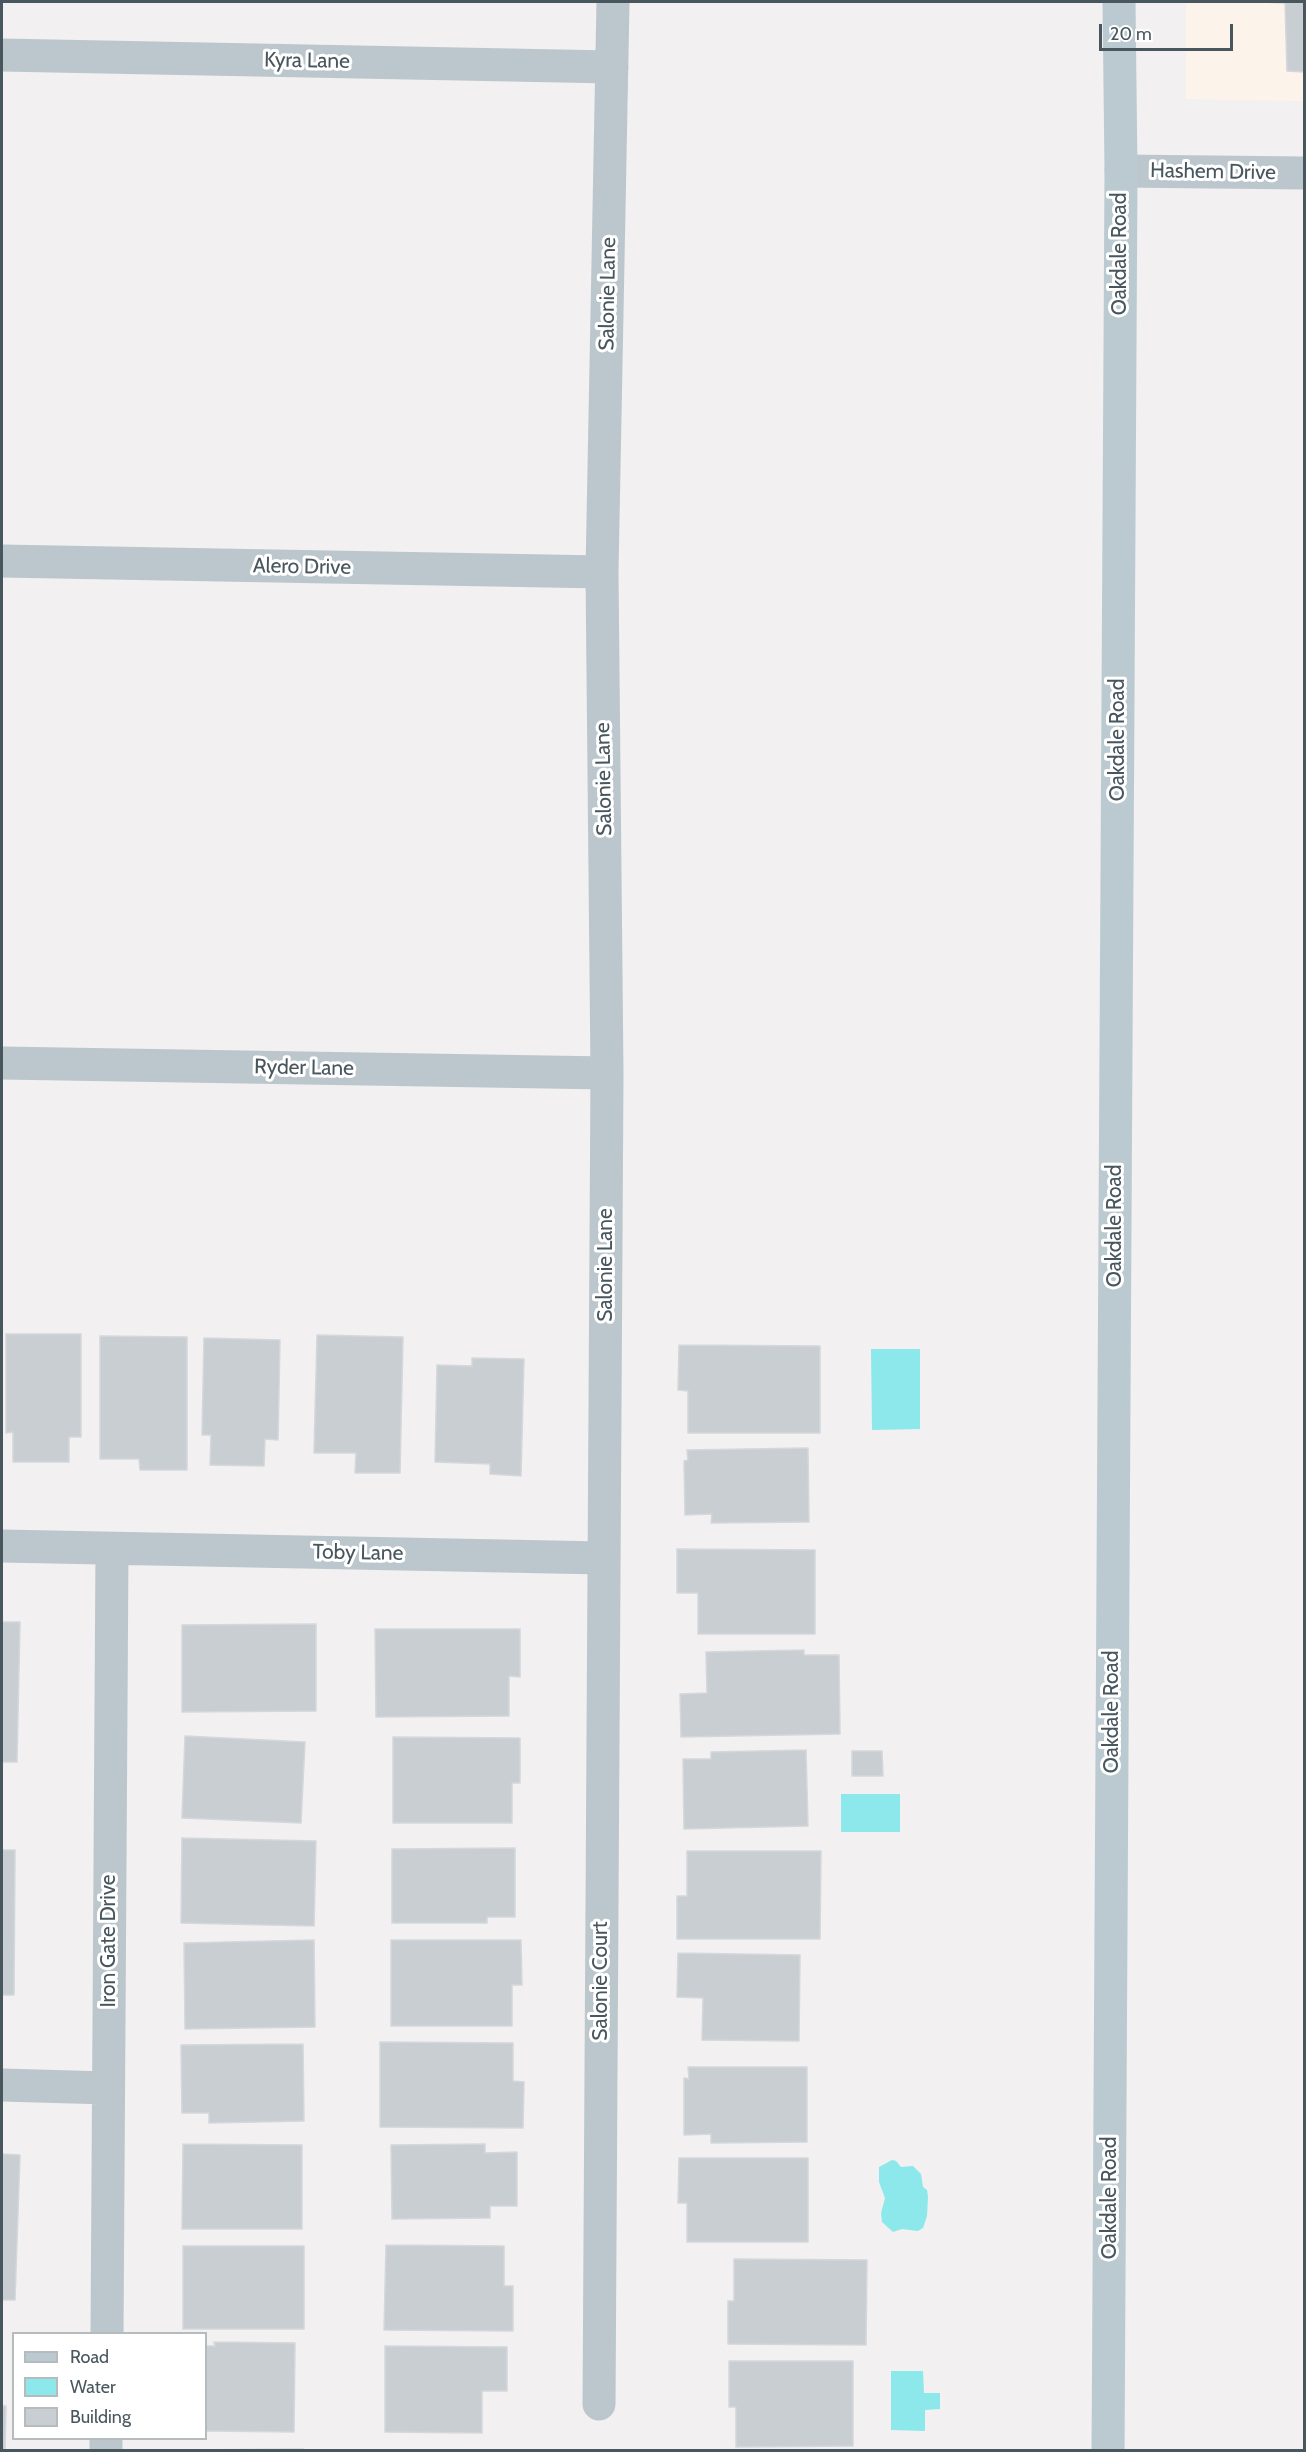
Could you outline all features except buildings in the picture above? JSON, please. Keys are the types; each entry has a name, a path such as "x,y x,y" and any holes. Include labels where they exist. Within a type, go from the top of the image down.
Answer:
{"main road":[{"name":"Oakdale Road","path":"1108,2451 1121,171 1119,2"}],"street":[{"name":"Salonie Lane","path":"603,1558 607,1073 602,572 613,2"},
{"name":"Kyra Lane","path":"2,55 612,67"},
{"name":"Hashem Drive","path":"1121,171 1305,173"},
{"name":"Alero Drive","path":"2,561 602,572"},
{"name":"Ryder Lane","path":"2,1063 607,1073"},
{"name":"Toby Lane","path":"2,1546 603,1558"},
{"name":"Iron Gate Drive","path":"107,2332 112,1549"},
{"name":"Salonie Court","path":"598,2404 603,1558"},
{"path":"2,2085 108,2088"}],"shaded area":[{"path":"1186,2 1304,2 1304,101 1186,99"}],"water":[{"path":"871,1349 920,1349 920,1429 872,1430"},
{"path":"841,1794 900,1794 900,1832 841,1832"},
{"path":"892,2160 901,2167 913,2166 921,2174 923,2187 927,2190 927,2216 923,2228 918,2231 902,2229 893,2232 882,2222 881,2213 885,2198 879,2182 879,2167"},
{"path":"891,2371 923,2371 924,2393 940,2393 940,2409 925,2410 925,2431 891,2430"}]}
